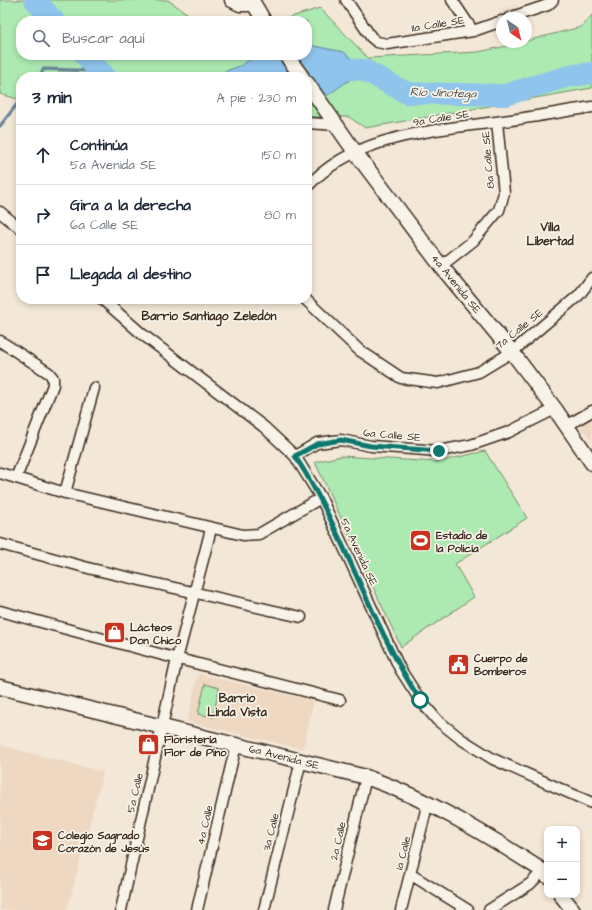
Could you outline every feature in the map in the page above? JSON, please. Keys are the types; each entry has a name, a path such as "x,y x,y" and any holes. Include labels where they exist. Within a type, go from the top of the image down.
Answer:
{"street":[{"path":"232,0 240,4 255,2 262,16"},
{"name":"11a Calle SE","path":"346,0 371,37 377,42 387,44 473,31 496,23"},
{"path":"452,0 473,31"},
{"path":"527,12 548,5 553,0"},
{"path":"290,60 298,72"},
{"name":"4a Avenida SE","path":"312,90 338,125 355,152 441,266 512,352 555,409 592,463"},
{"name":"9a Calle SE","path":"312,183 326,170 355,152 418,133 592,107"},
{"path":"312,122 338,125"},
{"name":"8a Calle SE","path":"441,266 473,241 499,210 504,193 497,122"},
{"path":"0,212 16,225"},
{"name":"7a Calle SE","path":"310,304 359,350 401,378 438,382 480,372 512,352 578,296 592,278"},
{"name":"5a Avenida SE","path":"108,304 142,334 264,427 295,456 320,498 400,669 420,700 437,720 461,739 493,759 592,803"},
{"path":"0,341 49,373 53,378 53,385 16,478"},
{"path":"64,493 94,388"},
{"name":"6a Calle SE","path":"295,456 317,444 341,440 371,446 439,451 470,445 510,432 555,409"},
{"path":"566,426 592,411"},
{"path":"0,473 64,493 211,529 242,535 259,534 320,498"},
{"name":"5a Calle","path":"121,910 177,659 211,529"},
{"path":"0,544 92,569 302,617"},
{"path":"0,611 177,659 340,700"},
{"name":"6a Avenida SE","path":"0,687 366,777 397,788 428,802 478,829 544,872"},
{"name":"4a Calle","path":"197,910 236,745"},
{"name":"3a Calle","path":"264,910 301,761"},
{"name":"2a Calle","path":"334,910 366,777"},
{"name":"1a Calle","path":"401,910 428,802"},
{"path":"410,874 468,910"},
{"path":"489,910 544,874"},
{"path":"563,898 573,910"}],"shaded area":[{"path":"592,417 592,442 580,425"},
{"path":"198,674 314,701 303,749 187,722"},
{"name":"Colegio Sagrado Corazón de Jesús","path":"0,745 103,772 67,910 0,910"}],"green space":[{"path":"0,0 168,0 191,16 16,16 16,60 312,60 312,16 294,16 320,8 368,58 478,52 497,48 532,48 532,39 581,27 592,15 592,88 365,128 349,117 312,117 312,72 16,72 16,99 0,94"},
{"name":"Estadio de la Policía","path":"485,451 527,518 455,564 474,597 401,647 315,462 341,456 437,462"},
{"path":"205,684 219,688 213,717 198,714"}],"water":[{"path":"312,45 344,52 364,70 325,97 312,102 312,72 223,72 242,65 249,60 312,60"}],"waterway":[{"name":"Río Jinotega","path":"35,0 49,16"},
{"name":"Río Jinotega","path":"90,60 100,72"},
{"name":"Río Jinotega","path":"334,68 364,70 407,93 505,95 569,76 592,73"},
{"path":"42,72 44,69 97,71"},
{"path":"0,126 16,105"}],"place":[{"name":"Estadio de la Policía","path":"421,541"},
{"name":"Lácteos Don Chico","path":"114,633"},
{"name":"Cuerpo de Bomberos","path":"458,664"},
{"name":"Floristería Flor de Pino","path":"148,745"},
{"name":"Colegio Sagrado Corazón de Jesús","path":"42,841"}],"district":[{"name":"Villa Libertad","path":"550,234"},
{"name":"Barrio Santiago Zeledón","path":"209,316"},
{"name":"Barrio Linda Vista","path":"237,705"}],"route":[{"path":"420,700 400,669 333,524 320,498 295,456 317,444 341,440 371,446 439,451"}]}
